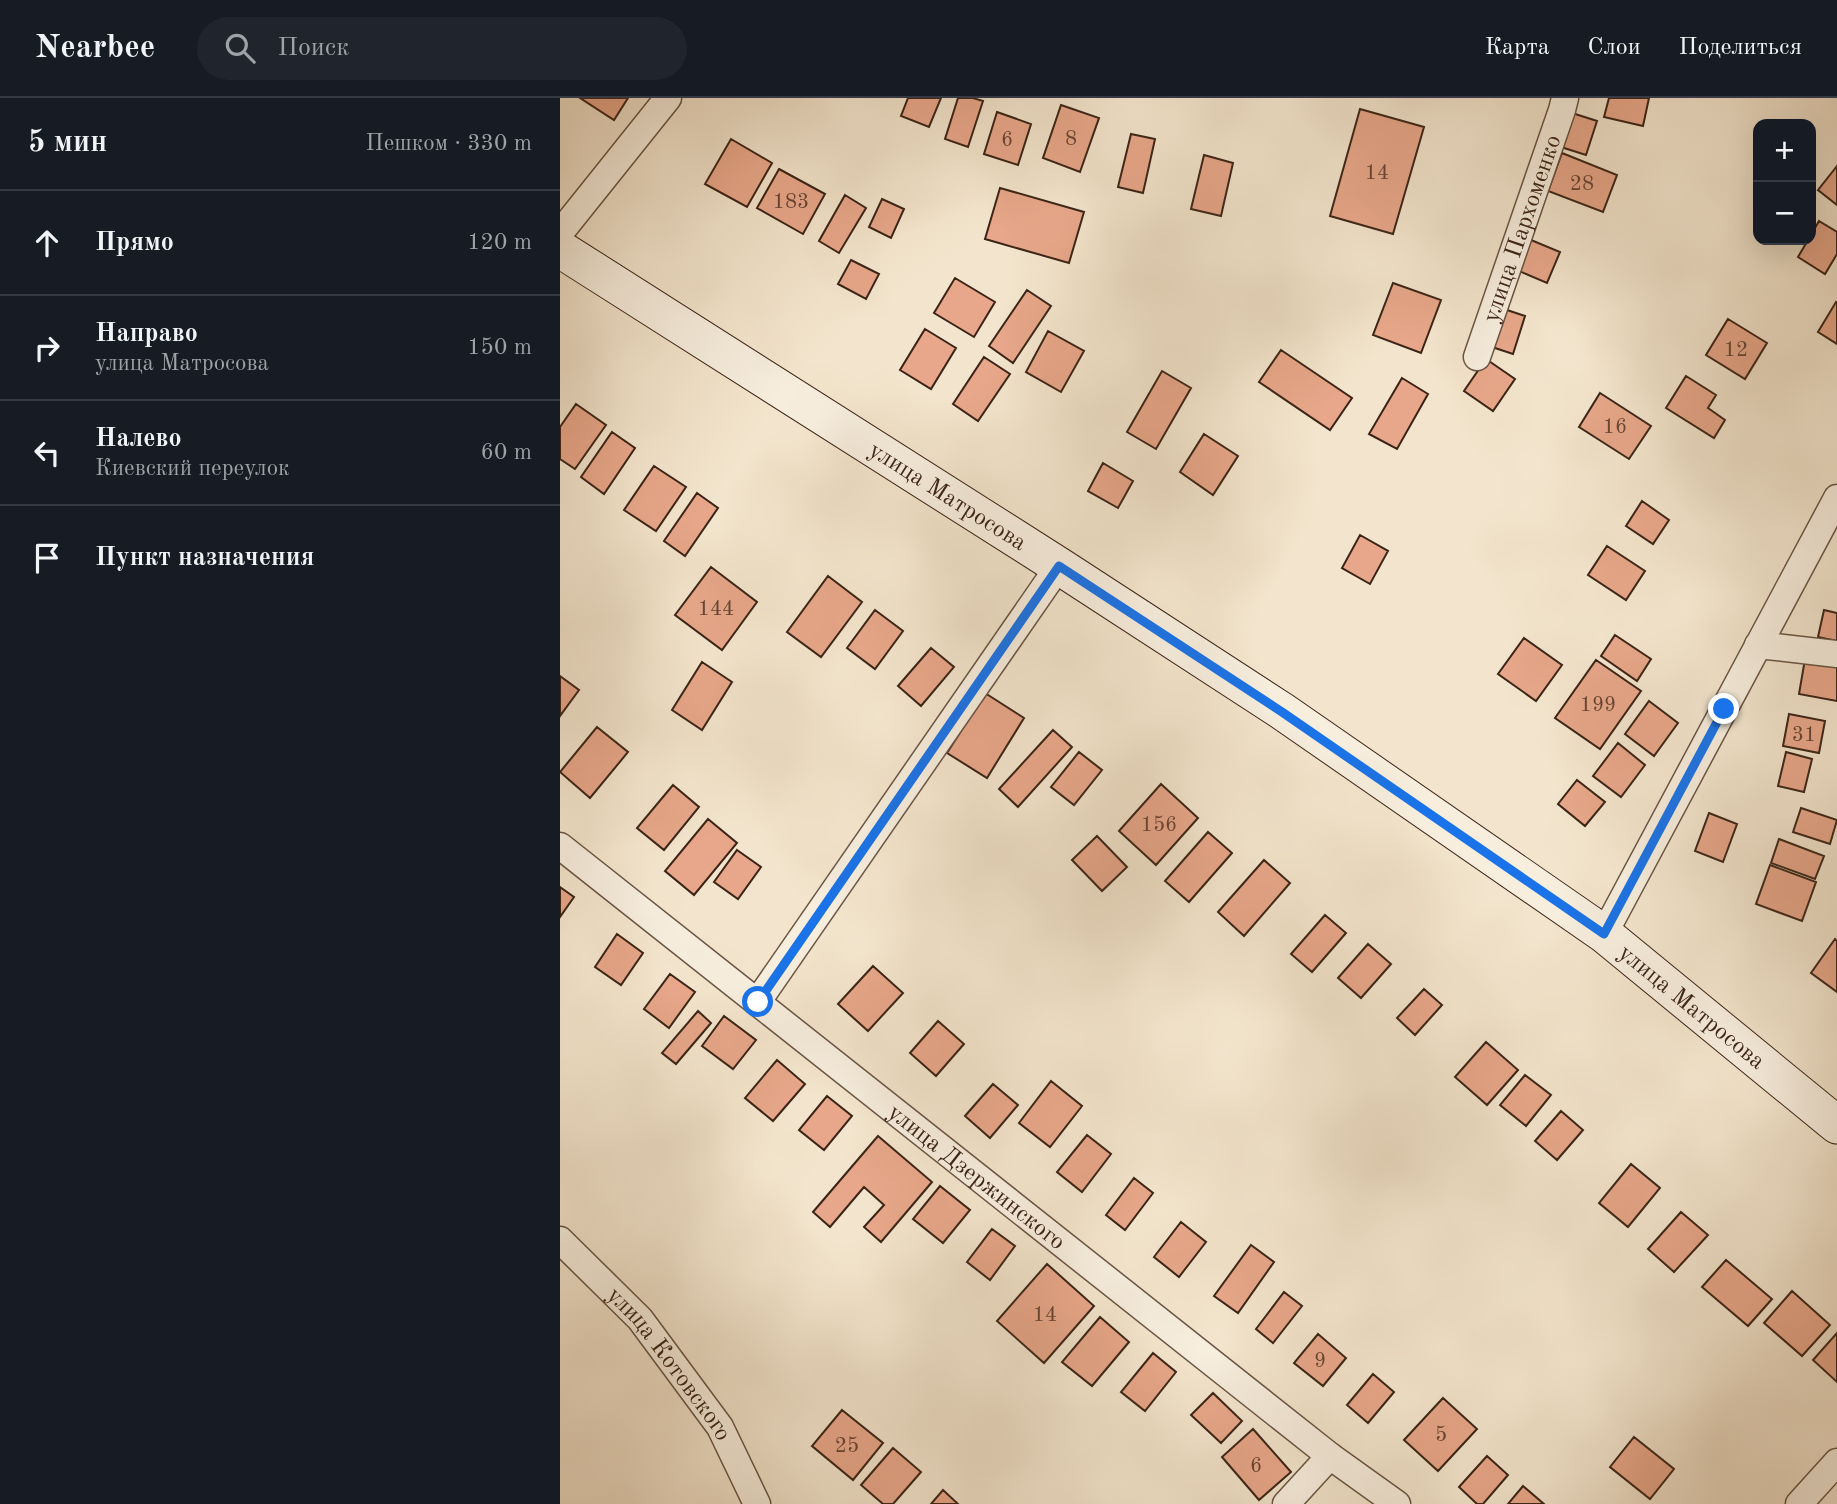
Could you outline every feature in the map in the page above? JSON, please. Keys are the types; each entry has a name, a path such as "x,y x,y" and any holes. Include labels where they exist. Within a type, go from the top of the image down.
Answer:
{"main road":[{"name":"улица Матросова","path":"560,249 1059,566 1282,712 1604,934 1837,1125"}],"street":[{"path":"560,233 668,98"},
{"name":"улица Пархоменко","path":"1477,357 1565,98"},
{"path":"1604,934 1837,498"},
{"path":"758,1002 1059,566"},
{"path":"1758,645 1837,654"},
{"name":"улица Дзержинского","path":"560,846 1330,1456 1397,1504"},
{"name":"улица Котовского","path":"560,1240 640,1318 720,1427 757,1504"},
{"path":"1286,1504 1330,1456"},
{"path":"1799,1504 1837,1462"}],"building":[{"path":"580,98 628,98 614,120"},
{"path":"908,98 941,98 929,127 901,116"},
{"path":"958,98 983,101 968,147 945,139"},
{"path":"1609,98 1649,98 1643,126 1604,117"},
{"path":"1061,105 1099,118 1080,172 1043,158"},
{"path":"1360,109 1424,127 1393,234 1330,216"},
{"path":"997,112 1031,124 1018,165 984,154"},
{"path":"1572,113 1597,121 1586,155 1561,147"},
{"path":"1131,134 1155,139 1143,193 1118,187"},
{"path":"731,139 772,163 747,207 705,184"},
{"path":"1562,153 1617,175 1603,212 1548,191"},
{"path":"1204,155 1233,163 1221,216 1191,209"},
{"path":"1837,166 1837,205 1818,190"},
{"path":"779,169 825,194 803,234 757,208"},
{"path":"1000,188 1084,212 1069,263 985,239"},
{"path":"845,195 866,208 839,253 819,241"},
{"path":"882,199 904,209 891,238 869,227"},
{"path":"1819,221 1837,232 1837,254 1825,274 1798,257 1805,245 1816,245 1816,226"},
{"path":"1531,240 1560,252 1547,283 1519,271"},
{"path":"851,260 879,274 866,299 838,284"},
{"path":"955,278 995,302 974,337 934,313"},
{"path":"1393,283 1441,300 1421,353 1373,335"},
{"path":"1027,290 1051,306 1013,363 989,346"},
{"path":"1837,303 1837,344 1818,332"},
{"path":"1504,309 1525,316 1513,354 1492,347"},
{"path":"1728,319 1767,343 1745,379 1706,355"},
{"path":"925,329 956,348 931,389 900,370"},
{"path":"1048,331 1084,351 1061,392 1026,372"},
{"path":"1281,350 1352,398 1330,430 1259,382"},
{"path":"984,357 1010,374 978,421 953,404"},
{"path":"1486,359 1515,379 1493,411 1464,391"},
{"path":"1162,371 1191,388 1156,449 1127,432"},
{"path":"1686,376 1716,395 1708,408 1725,420 1714,438 1666,408"},
{"path":"1402,378 1428,394 1397,449 1369,434"},
{"path":"1600,393 1651,426 1629,459 1579,427"},
{"path":"576,404 606,425 575,469 560,459 560,427"},
{"path":"612,432 635,448 604,494 581,477"},
{"path":"1204,434 1238,456 1213,495 1180,472"},
{"path":"1103,463 1133,481 1118,508 1088,491"},
{"path":"654,466 686,487 656,531 624,510"},
{"path":"697,493 718,508 685,556 664,541"},
{"path":"1642,501 1669,520 1653,544 1626,526"},
{"path":"1360,535 1388,551 1370,584 1342,568"},
{"path":"1607,546 1645,571 1626,600 1588,575"},
{"path":"711,567 757,602 722,650 675,615"},
{"path":"828,576 862,602 821,657 787,632"},
{"path":"875,610 903,631 875,669 847,648"},
{"path":"1824,610 1837,613 1837,641 1818,637"},
{"path":"1615,635 1651,659 1637,681 1601,656"},
{"path":"1524,638 1562,665 1536,701 1498,674"},
{"path":"931,648 954,667 921,706 898,686"},
{"path":"1805,659 1837,665 1837,701 1799,694"},
{"path":"1596,660 1641,691 1600,749 1555,718"},
{"path":"702,662 732,682 702,730 672,710"},
{"path":"560,676 579,690 560,716"},
{"path":"985,693 1024,718 987,778 947,753"},
{"path":"1649,701 1678,723 1654,756 1625,734"},
{"path":"1789,714 1825,721 1819,753 1783,746"},
{"path":"597,727 628,752 590,798 560,772"},
{"path":"1053,730 1072,747 1018,807 999,789"},
{"path":"1618,743 1645,765 1621,797 1593,776"},
{"path":"1079,752 1102,770 1074,805 1051,787"},
{"path":"1786,752 1812,759 1804,792 1778,786"},
{"path":"1577,780 1605,802 1585,826 1558,804"},
{"path":"1161,784 1198,818 1156,865 1119,831"},
{"path":"673,785 699,807 664,850 637,828"},
{"path":"1801,808 1837,820 1830,844 1793,832"},
{"path":"1709,813 1737,824 1723,862 1695,851"},
{"path":"708,819 737,843 694,895 665,871"},
{"path":"1208,832 1232,853 1189,902 1165,881"},
{"path":"1097,836 1127,867 1102,891 1072,860"},
{"path":"1779,839 1824,856 1815,879 1771,863"},
{"path":"737,850 761,867 738,899 714,882"},
{"path":"1264,860 1290,883 1244,936 1218,912"},
{"path":"1770,865 1816,882 1802,921 1756,904"},
{"path":"560,887 574,897 560,917"},
{"path":"1325,915 1346,933 1312,972 1291,954"},
{"path":"617,934 643,953 621,985 595,967"},
{"path":"1835,939 1837,941 1837,992 1811,973"},
{"path":"1368,944 1391,964 1361,998 1338,978"},
{"path":"873,966 903,993 868,1031 838,1004"},
{"path":"670,974 695,992 669,1028 644,1009"},
{"path":"1424,989 1442,1005 1415,1035 1397,1018"},
{"path":"698,1011 711,1023 676,1064 662,1053"},
{"path":"724,1016 756,1040 733,1069 702,1046"},
{"path":"938,1021 964,1044 936,1076 910,1053"},
{"path":"1486,1042 1518,1070 1487,1105 1455,1077"},
{"path":"777,1060 805,1084 773,1121 745,1098"},
{"path":"1525,1075 1551,1095 1526,1126 1500,1105"},
{"path":"1051,1081 1082,1106 1050,1147 1019,1123"},
{"path":"993,1084 1018,1105 990,1138 965,1116"},
{"path":"827,1096 852,1116 824,1150 799,1130"},
{"path":"1561,1111 1583,1130 1557,1160 1535,1141"},
{"path":"1087,1135 1111,1154 1082,1192 1057,1172"},
{"path":"878,1136 932,1182 881,1242 864,1227 884,1205 864,1187 830,1227 813,1212"},
{"path":"1631,1164 1660,1188 1628,1227 1599,1203"},
{"path":"1134,1178 1153,1193 1125,1230 1106,1215"},
{"path":"940,1186 970,1210 943,1243 913,1219"},
{"path":"1681,1212 1708,1235 1674,1272 1648,1249"},
{"path":"1181,1222 1206,1242 1179,1277 1154,1257"},
{"path":"992,1229 1015,1246 990,1280 967,1262"},
{"path":"1251,1245 1274,1262 1238,1313 1214,1296"},
{"path":"1726,1260 1772,1299 1748,1326 1702,1287"},
{"path":"1047,1264 1094,1306 1044,1363 997,1321"},
{"path":"1792,1291 1830,1325 1802,1356 1764,1323"},
{"path":"1284,1292 1302,1306 1273,1343 1256,1329"},
{"path":"1100,1317 1129,1342 1092,1386 1062,1362"},
{"path":"1837,1333 1837,1382 1813,1360"},
{"path":"1318,1334 1346,1358 1323,1386 1294,1363"},
{"path":"1153,1353 1176,1372 1145,1411 1121,1392"},
{"path":"1373,1374 1394,1392 1368,1423 1347,1405"},
{"path":"1213,1393 1242,1421 1221,1443 1191,1415"},
{"path":"1443,1398 1477,1429 1438,1471 1404,1440"},
{"path":"842,1410 883,1443 853,1480 812,1446"},
{"path":"1253,1429 1291,1472 1259,1500 1222,1457"},
{"path":"1634,1437 1674,1469 1650,1499 1610,1467"},
{"path":"893,1448 921,1472 893,1504 883,1504 861,1485"},
{"path":"1487,1456 1508,1475 1483,1504 1477,1504 1459,1487"},
{"path":"1523,1486 1544,1504 1508,1504"},
{"path":"943,1490 958,1504 931,1504"}],"route":[{"path":"758,1002 1059,566 1282,712 1604,934 1724,709"}]}
